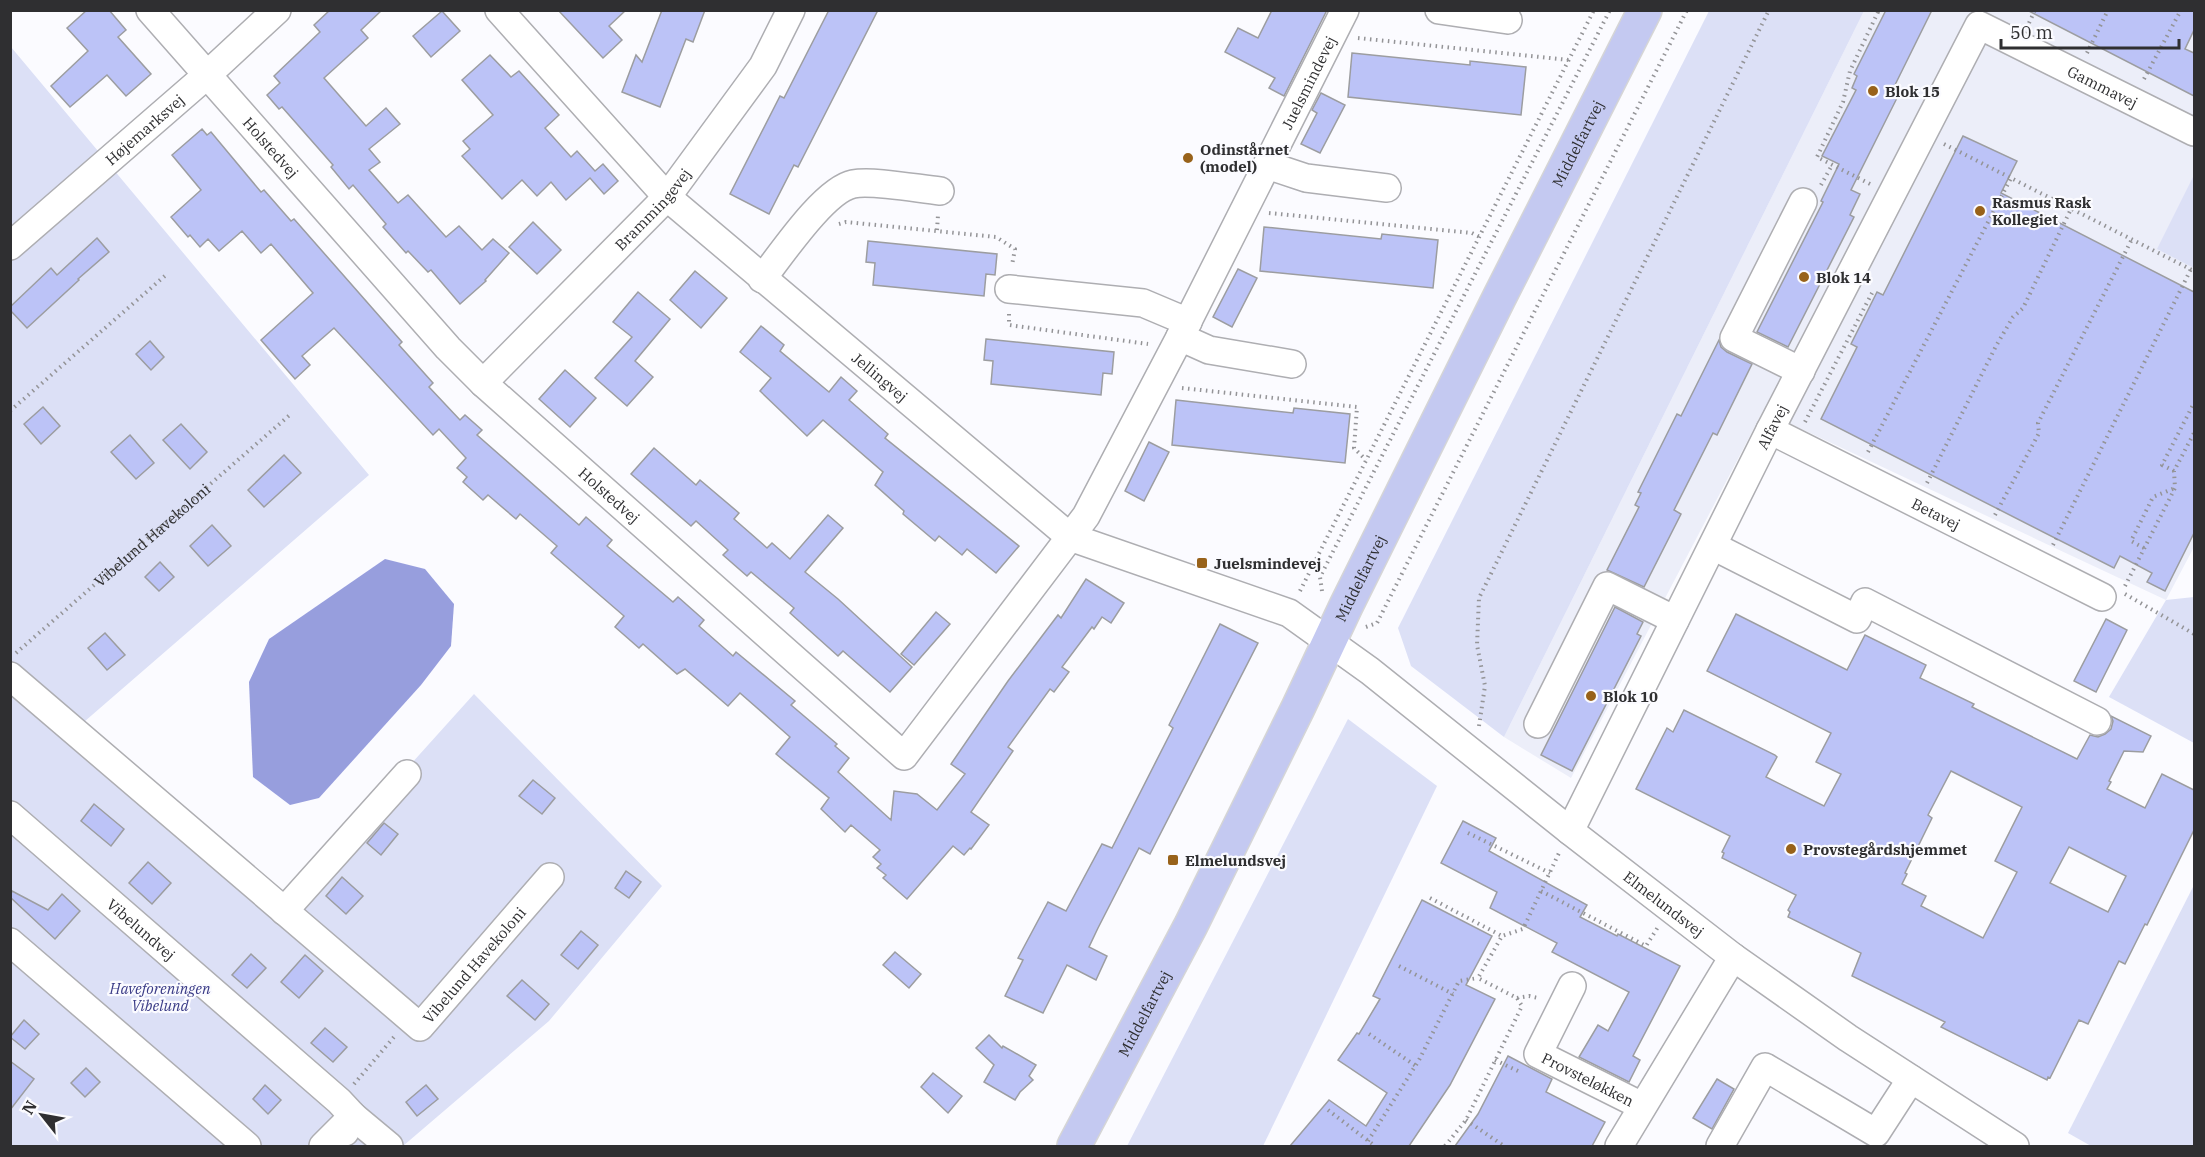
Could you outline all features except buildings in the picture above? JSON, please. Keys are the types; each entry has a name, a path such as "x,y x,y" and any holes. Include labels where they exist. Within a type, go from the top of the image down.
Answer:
{"main road":[{"name":"Middelfartvej","path":"1074,1146 1191,925 1298,708 1328,641 1645,10"}],"street":[{"name":"Holstedvej","path":"150,10 448,348 483,383 904,756 1070,537"},
{"name":"Højemarksvej","path":"10,246 207,75 277,10"},
{"name":"Jellingvej","path":"499,10 667,197 1070,537 1289,613 1328,641"},
{"name":"Brammingevej","path":"483,383 667,197 763,66 791,10"},
{"path":"1439,10 1508,20"},
{"name":"Juelsmindevej","path":"1070,537 1086,516 1181,336 1339,21"},
{"name":"Gammavej","path":"1978,25 2194,132"},
{"name":"Alfavej","path":"1570,831 1770,430 1978,25"},
{"path":"1267,165 1306,178 1387,188"},
{"path":"762,279 818,209 834,194 852,184 868,183 940,192"},
{"path":"1801,371 1734,338 1803,202"},
{"path":"1009,289 1143,303 1181,336 1209,350 1292,364"},
{"name":"Betavej","path":"1770,430 2102,597"},
{"path":"1713,546 1857,619 1865,602 2097,721"},
{"path":"1538,724 1607,586 1675,620"},
{"name":"Elmelundsvej","path":"1328,641 1370,671 1570,831 1733,957 1911,1079 2015,1146"},
{"name":"Vibelund Havekoloni","path":"10,676 420,1027 550,877"},
{"path":"284,911 407,774"},
{"name":"Vibelundvej","path":"10,815 346,1108"},
{"path":"10,942 247,1146"},
{"name":"Provsteløkken","path":"1619,1146 1733,957"},
{"name":"Provsteløkken","path":"1572,986 1538,1054 1642,1106"},
{"path":"1720,1146 1766,1067 1876,1133 1911,1079"},
{"path":"323,1146 346,1108"},
{"path":"338,1146 346,1108"},
{"path":"346,1108 389,1146"}],"path":[{"path":"1289,613 1594,10"},
{"path":"1323,598 1320,577 1610,10"},
{"path":"1328,641 1377,623 1687,10"},
{"path":"1475,755 1485,686 1478,645 1479,598 1769,10"},
{"path":"2076,74 2108,10"},
{"path":"2132,101 2175,14 2181,10"},
{"path":"1878,11 1850,71 1843,102 1817,157 1892,194"},
{"path":"1339,21 1351,37 1569,60"},
{"path":"1923,133 1984,161 2011,178 2039,189 2071,208 2132,239 2145,243 2193,270 2042,567"},
{"path":"1856,473 2011,178"},
{"path":"1245,208 1268,213 1472,233 1480,237"},
{"path":"1916,504 1996,346 2013,317 2023,308 2071,208"},
{"path":"830,226 846,222 996,237 1015,249 1009,289 1009,325 1181,336"},
{"path":"1983,537 2039,433 2038,423 2132,239"},
{"path":"10,411 167,274"},
{"path":"1795,442 1874,290"},
{"path":"1158,380 1181,388 1357,407 1354,448 1366,460"},
{"path":"2174,471 2162,465 2194,403"},
{"name":"Vibelund Havekoloni","path":"10,658 292,413"},
{"path":"2194,433 2174,471 2175,488 2122,592 2194,634"},
{"path":"2144,548 2131,541 2153,497 2175,488"},
{"path":"1478,978 1502,936 1523,929 1570,831"},
{"path":"1468,833 1550,873"},
{"path":"1541,891 1646,946 1670,908"},
{"path":"1430,897 1502,936"},
{"path":"1400,966 1453,994"},
{"path":"1368,1141 1416,1066 1459,981 1478,978 1517,998 1522,1006 1466,1120 1445,1146"},
{"path":"346,1108 396,1035 420,1027"},
{"path":"1369,1034 1416,1066"},
{"path":"1328,1110 1375,1146"},
{"path":"1466,1120 1504,1146"}],"shaded area":[{"name":"Rasmus Rask Kollegiet","path":"1864,11 2194,11 2194,547 2166,600 1763,411 1571,778 1504,737"}],"green space":[{"path":"1709,11 1864,11 1504,737 1411,666 1398,628"},
{"name":"Haveforeningen Vibelund","path":"11,47 369,475 77,728 284,905 474,694 662,886 549,1021 403,1146 11,1146"},
{"path":"2194,175 2194,268 2157,249"},
{"path":"2194,597 2194,743 2109,697 2166,600"},
{"path":"1348,719 1437,786 1263,1146 1127,1146"},
{"path":"2194,885 2194,1146 2091,1146 2068,1133"}],"water":[{"path":"385,559 425,569 454,604 451,646 421,685 319,798 290,805 253,777 249,682 269,639"}],"place":[{"name":"Blok 15","path":"1873,91"},
{"name":"Odinstårnet (model)","path":"1188,158"},
{"name":"Rasmus Rask Kollegiet","path":"1980,211"},
{"name":"Blok 14","path":"1804,277"},
{"name":"Juelsmindevej","path":"1202,563"},
{"name":"Blok 10","path":"1591,696"},
{"name":"Provstegårdshjemmet","path":"1791,849"},
{"name":"Elmelundsvej","path":"1173,860"}]}
